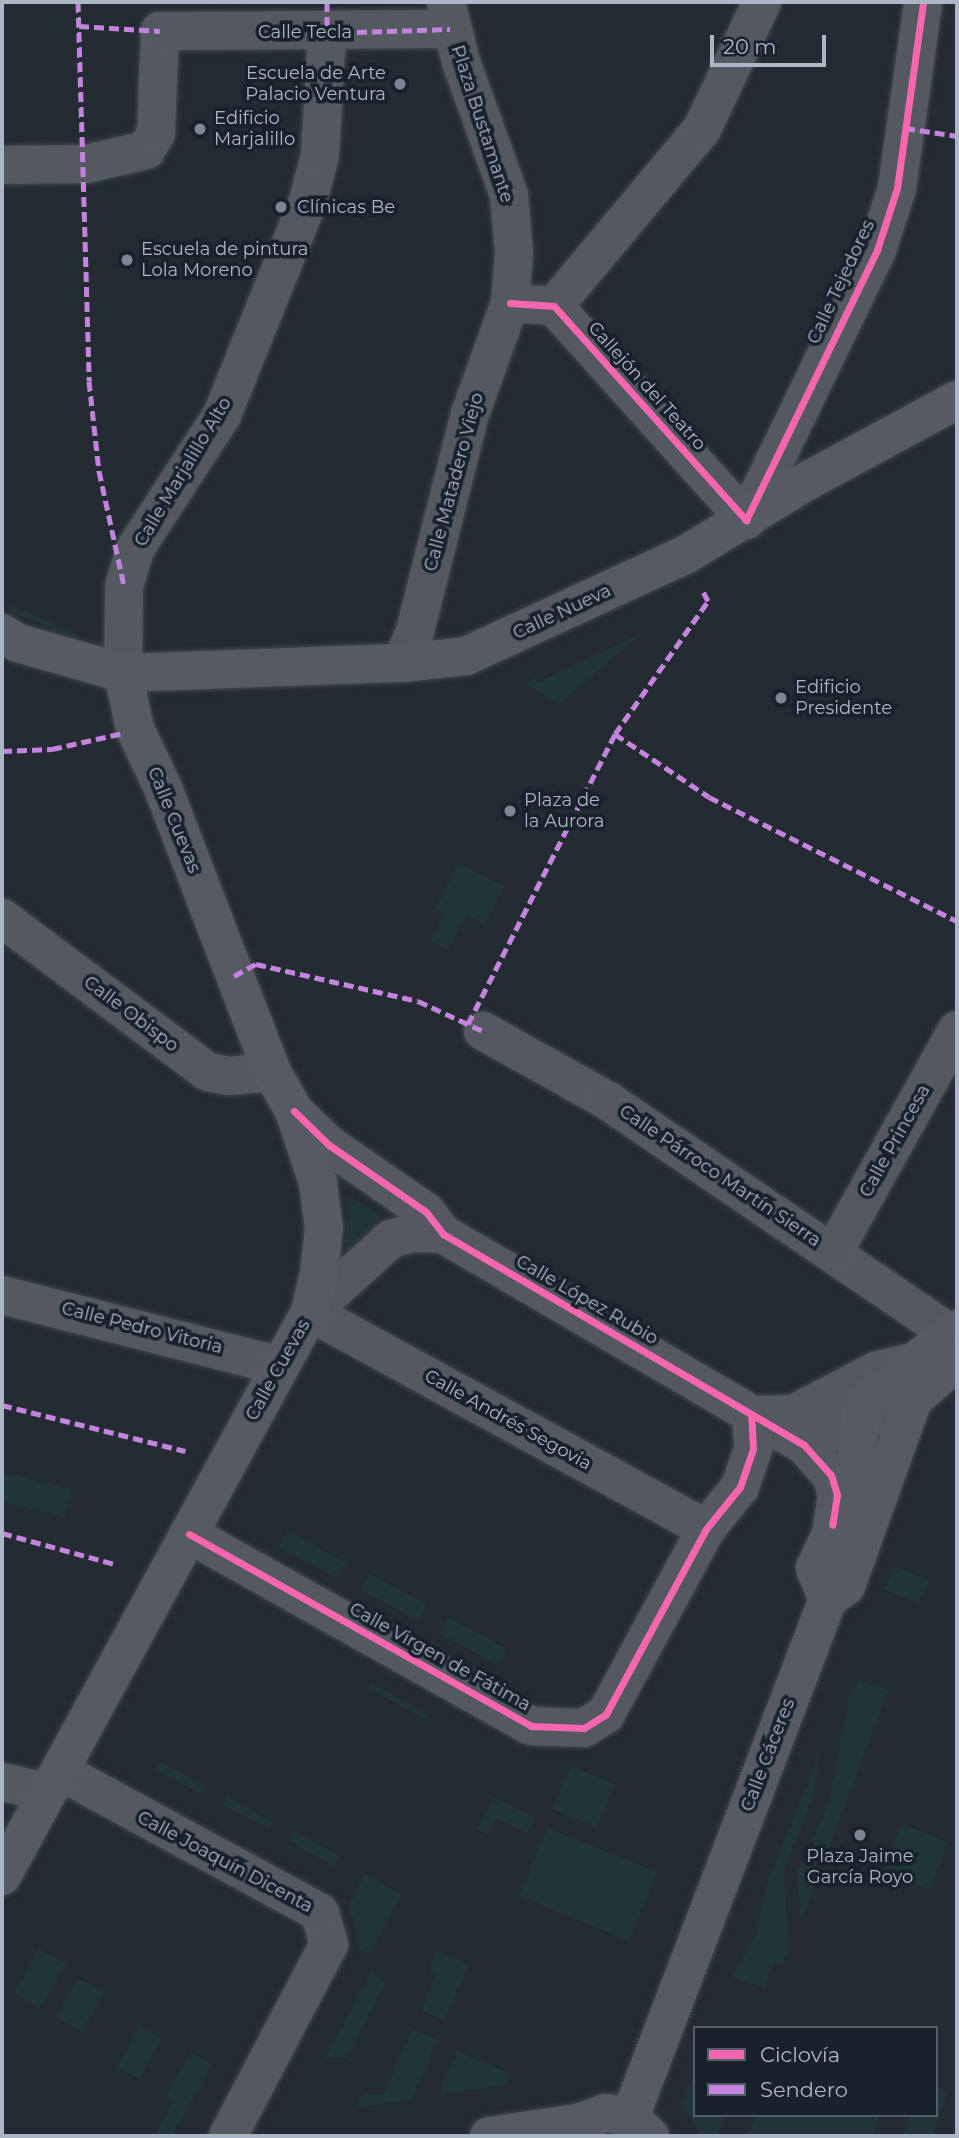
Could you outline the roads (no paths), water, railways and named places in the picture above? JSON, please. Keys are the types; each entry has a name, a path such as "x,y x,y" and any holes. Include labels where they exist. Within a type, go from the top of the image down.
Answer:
{"main road":[{"name":"Calle Nueva","path":"2,633 18,643 123,673 402,663 466,656 685,555 809,480 957,400"},
{"name":"Calle Cuevas","path":"2,1876 310,1312 324,1228 318,1183 294,1111 272,1072 164,790 135,729 123,673"},
{"name":"Calle López Rubio","path":"828,1599 815,1568 832,1525 852,1486 862,1407 872,1394 902,1382 914,1362 955,1341"},
{"path":"913,1400 955,1341"},
{"name":"Calle Cáceres","path":"640,2127 828,1599 846,1586 913,1400"},
{"path":"489,2136 572,2130 605,2113 640,2127"}],"street":[{"path":"510,303 555,306 702,129 762,2"},
{"name":"Calle Tejedores","path":"746,520 877,250 897,188 923,2"},
{"name":"Calle Tecla","path":"2,165 86,164 146,150 156,132 160,31 327,33 448,15"},
{"name":"Plaza Bustamante","path":"448,15 509,195 514,253 510,303"},
{"name":"Calle Marjalillo Alto","path":"123,673 124,586 135,549 222,415 308,201 320,155 327,33"},
{"name":"Calle Matadero Viejo","path":"402,663 415,631 470,414 510,303"},
{"name":"Callejón del Teatro","path":"555,306 746,520"},
{"name":"Calle Obispo","path":"2,918 208,1072 229,1076 272,1072"},
{"name":"Calle Princesa","path":"833,1252 957,1030"},
{"name":"Calle Párroco Martín Sierra","path":"483,1031 608,1101 833,1252 955,1341"},
{"name":"Calle López Rubio","path":"294,1111 329,1145 426,1212 443,1234 804,1445 831,1475 836,1495 832,1525"},
{"path":"310,1312 391,1239 413,1233 443,1234"},
{"name":"Calle Pedro Vitoria","path":"2,1294 281,1366"},
{"name":"Calle Andrés Segovia","path":"310,1312 706,1529"},
{"path":"751,1415 793,1414 878,1370 914,1362"},
{"path":"804,1445 913,1400"},
{"name":"Calle Virgen de Fátima","path":"189,1534 531,1726 584,1728 606,1714 706,1529 740,1487 753,1449 751,1415"},
{"name":"Calle Joaquín Dicenta","path":"2,1782 53,1782 320,1913 329,1944 228,2136"}],"place":[{"name":"Escuela de Arte Palacio Ventura","path":"400,84"},
{"name":"Edificio Marjalillo","path":"200,129"},
{"name":"Clínicas Be","path":"281,207"},
{"name":"Escuela de pintura Lola Moreno","path":"127,260"},
{"name":"Edificio Presidente","path":"781,698"},
{"name":"Plaza de la Aurora","path":"510,811"},
{"name":"Plaza Jaime García Royo","path":"860,1835"}]}
